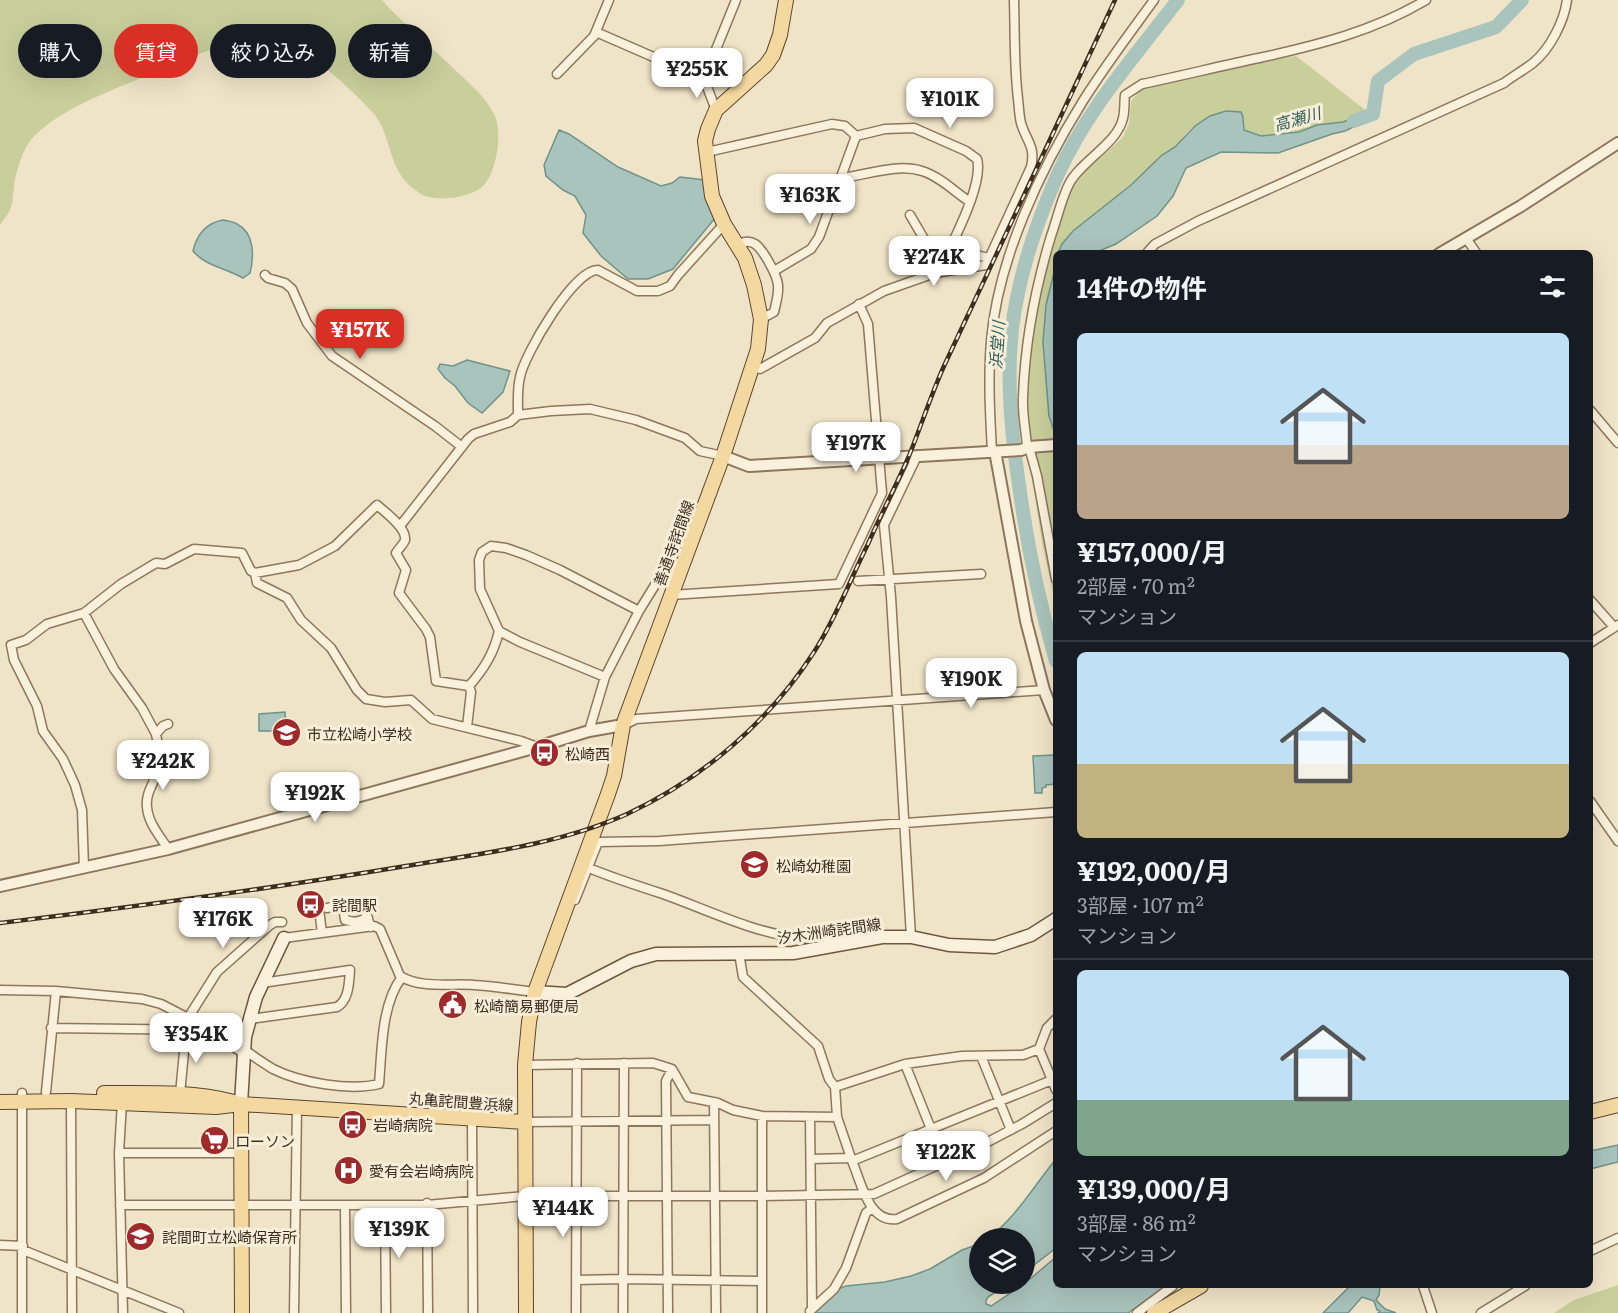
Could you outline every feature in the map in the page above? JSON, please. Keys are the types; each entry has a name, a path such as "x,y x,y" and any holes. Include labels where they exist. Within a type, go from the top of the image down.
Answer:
{"main road":[{"name":"善通寺詫間線","path":"525,1122 525,1065 529,1022 535,992 611,785 623,725 723,456 758,349 761,319 754,285 745,258 724,224 712,196 705,141 716,110 773,55 780,35 786,0"},
{"name":"汐木洲崎詫間線","path":"535,992 567,994 631,961 649,955 793,952 882,937 911,937 949,945 995,947 1015,942 1053,921"},
{"path":"242,1313 241,1104 243,1053 245,1037 262,983 284,938"},
{"name":"丸亀詫間豊浜線","path":"0,1102 46,1092 180,1094 216,1097 241,1104"},
{"name":"丸亀詫間豊浜線","path":"0,1093 71,1101 216,1107 241,1104 525,1122 526,1313"},
{"path":"1593,1111 1618,1105"},
{"path":"1159,1312 1199,1288"}],"street":[{"path":"557,74 596,32 609,0"},
{"path":"716,110 704,79 736,0"},
{"path":"753,366 760,369 815,338 827,323 884,291 934,273 986,265 1033,159 1033,150 1021,123 1013,48 1014,0"},
{"path":"1053,712 1044,690 1026,621 994,451 989,392 991,342 1002,284 1020,227 1041,180 1067,129 1099,76 1154,0"},
{"path":"1053,563 1037,476 1028,447 1023,400 1029,327 1035,292 1068,188 1077,172 1118,131 1123,118 1125,95 1142,84 1349,36 1407,12 1426,0"},
{"path":"1150,250 1155,244 1198,221 1504,83 1533,63 1549,44 1562,20 1567,0"},
{"path":"596,32 704,79"},
{"path":"707,152 832,124 845,126 856,136"},
{"path":"856,136 885,129 914,128 966,151 977,159 978,171 970,202 952,244"},
{"path":"774,271 811,249 819,237 856,136"},
{"path":"1446,250 1521,206 1618,143"},
{"path":"842,178 887,170 914,169 930,174 970,202"},
{"path":"910,215 927,243 989,258"},
{"path":"518,415 519,378 526,359 548,321 584,276 592,270 598,270 637,291 658,291 670,286 724,224"},
{"path":"1466,238 1474,250"},
{"path":"737,244 748,241 758,245 774,271 778,283 774,312 761,319"},
{"path":"265,275 285,283 292,289 307,323 332,356 462,447"},
{"path":"671,595 839,584 882,493 868,324 859,304"},
{"path":"400,526 474,434 510,422 518,415 590,409 636,420 685,438 700,451 723,456 749,466 1053,445"},
{"path":"1593,414 1618,443"},
{"path":"911,937 910,887 904,823 891,597 884,525 916,456"},
{"path":"255,573 299,565 335,546 377,505 400,526 405,538 396,553 406,570 399,593 430,637 436,681 469,686"},
{"path":"605,677 499,631 480,589 478,571 482,552 491,546 506,548 543,563 639,611"},
{"path":"84,868 82,810 75,785 63,759 43,730 37,706 14,660 11,645 26,640 47,624 84,613 121,584 147,568 156,563 165,564 194,549 242,553 251,571 255,573 257,583 287,598 301,620 331,648 357,690 366,699 385,702 411,700 432,719 537,747"},
{"path":"589,731 605,677 639,611 663,572 683,561"},
{"path":"858,581 981,574"},
{"path":"1593,603 1616,626 1593,641"},
{"path":"84,613 114,669 142,708 156,734 160,751 159,769 147,796 147,807 151,823 168,849"},
{"path":"469,686 484,669 492,655 499,631"},
{"path":"467,727 471,692 469,686"},
{"path":"0,886 168,849 589,731 623,725 636,719 1044,690"},
{"path":"156,734 168,724"},
{"path":"1593,805 1618,841"},
{"path":"560,922 574,902 598,842 659,841 1053,812"},
{"path":"1593,818 1600,815"},
{"path":"589,868 628,884 767,932 801,938 850,935 856,941"},
{"path":"322,933 322,909 361,903 370,923"},
{"path":"343,905 345,920 370,923 380,929 402,977 407,981 477,985 535,992"},
{"path":"188,1018 217,972 270,925 282,922"},
{"path":"284,938 370,923"},
{"path":"739,953 742,977 818,1046 829,1079 835,1087 837,1117 851,1160 872,1208 882,1218 897,1219 984,1178 1053,1133"},
{"path":"250,1019 337,1007 343,1004 347,994 350,970 262,983"},
{"path":"0,990 56,991 142,999 161,1004 209,1030 243,1053 249,1053 281,1072 322,1083 363,1087 379,1084 388,1006 395,986 402,977"},
{"path":"46,1092 56,991"},
{"path":"811,1160 851,1160 1052,1080 1039,1049 1047,1028 1053,1022"},
{"path":"51,1028 209,1030"},
{"path":"180,1094 186,1031"},
{"path":"835,1087 905,1064 934,1059 1023,1055 1039,1049"},
{"path":"981,1056 1011,1130"},
{"path":"576,1313 577,1064"},
{"path":"622,1313 624,1064"},
{"path":"525,1065 653,1064 672,1068 688,1097 714,1102 733,1110 762,1116 837,1117"},
{"path":"905,1064 945,1164"},
{"path":"668,1313 666,1081 672,1068"},
{"path":"22,1097 22,1313"},
{"path":"71,1101 72,1313"},
{"path":"122,1102 119,1153 123,1313"},
{"path":"714,1102 716,1313"},
{"path":"120,1205 345,1206 472,1202 525,1196 874,1194 945,1164 1011,1130 1053,1105"},
{"path":"294,1313 297,1107"},
{"path":"762,1116 762,1313"},
{"path":"810,1117 810,1311"},
{"path":"472,1118 473,1313"},
{"path":"525,1122 714,1120"},
{"path":"119,1153 241,1153"},
{"path":"427,1204 428,1313"},
{"path":"385,1205 387,1313"},
{"path":"345,1206 346,1313"},
{"path":"810,1311 834,1289 846,1268 866,1213 872,1208"},
{"path":"1593,1250 1618,1238"},
{"path":"0,1245 23,1248 179,1313"},
{"path":"576,1280 762,1281"},
{"path":"1137,1313 1170,1288"},
{"path":"1424,1288 1431,1309"},
{"path":"1481,1313 1522,1288"}],"green space":[{"path":"0,0 382,0 406,24 348,24 348,78 432,78 432,48 485,100 497,121 498,140 493,169 480,189 448,198 422,195 405,181 399,172 380,123 374,114 336,77 336,24 210,24 210,50 198,55 198,24 114,24 114,78 141,78 73,109 41,130 30,141 19,164 11,206 0,225"},
{"path":"1296,56 1368,112 1343,122 1317,125 1299,132 1261,136 1244,130 1243,117 1197,125 1060,250 1053,250 1053,275 1043,343 1049,416 1053,427 1053,593 1043,548 1028,453 1023,452 1019,407 1028,406 1034,319 1046,266 1071,190 1087,170 1123,137 1129,123 1131,101 1142,88 1257,62"},
{"path":"1618,1285 1618,1313 1554,1313 1574,1300"}],"water":[{"path":"1226,111 1241,112 1244,130 1261,136 1299,132 1317,125 1343,122 1368,112 1372,118 1345,131 1278,153 1221,152 1186,168 1173,196 1157,216 1116,244 1101,250 1059,250 1073,231 1131,185 1162,155 1175,147 1195,126 1210,116"},
{"path":"559,130 569,134 618,167 661,186 672,183 680,177 705,180 715,218 673,269 648,279 628,279 601,256 583,233 586,215 575,196 563,190 546,176 544,165"},
{"path":"223,220 234,222 243,228 250,239 252,253 250,273 243,278 203,260 193,251 203,230"},
{"path":"1053,276 1053,427 1049,416 1043,342 1046,305"},
{"path":"467,360 510,371 503,392 482,413 468,403 438,369 440,364 453,366"},
{"path":"285,712 286,731 259,731 259,714"},
{"path":"1053,755 1053,784 1042,788 1042,793 1035,793 1033,756"},
{"path":"1618,1145 1618,1162 1593,1168 1593,1150"},
{"path":"1053,1163 1053,1250 1035,1264 1035,1228 1000,1228"},
{"path":"969,1248 969,1294 993,1294 986,1301 986,1304 991,1306 1009,1294 1035,1294 1035,1275 1053,1260 1053,1288 1163,1288 1128,1313 813,1313 835,1290 846,1286 885,1282 930,1269"},
{"path":"1348,1288 1380,1288 1376,1300 1385,1309 1396,1313 1378,1313 1380,1311 1377,1310 1374,1301 1362,1297 1348,1313 1323,1313"}],"waterway":[{"name":"浜堂川","path":"1053,650 1031,556 1015,451 1010,370 1015,309 1023,270 1035,232 1049,194 1069,152 1112,85 1178,0"},
{"name":"高瀬川","path":"1354,121 1373,114 1378,81 1414,54 1496,27 1522,0"}],"railway":[{"path":"0,923 300,883 487,853 544,841 600,825 655,800 682,784 732,746 755,725 796,678 829,626 909,456 944,366 1115,0"}],"place":[{"name":"市立松崎小学校","path":"286,733"},
{"name":"松崎西","path":"544,753"},
{"name":"松崎幼稚園","path":"755,865"},
{"name":"詫間駅","path":"311,904"},
{"name":"松崎簡易郵便局","path":"453,1005"},
{"name":"岩崎病院","path":"352,1124"},
{"name":"ローソン","path":"214,1140"},
{"name":"愛有会岩崎病院","path":"348,1170"},
{"name":"詫間町立松崎保育所","path":"141,1236"}]}
